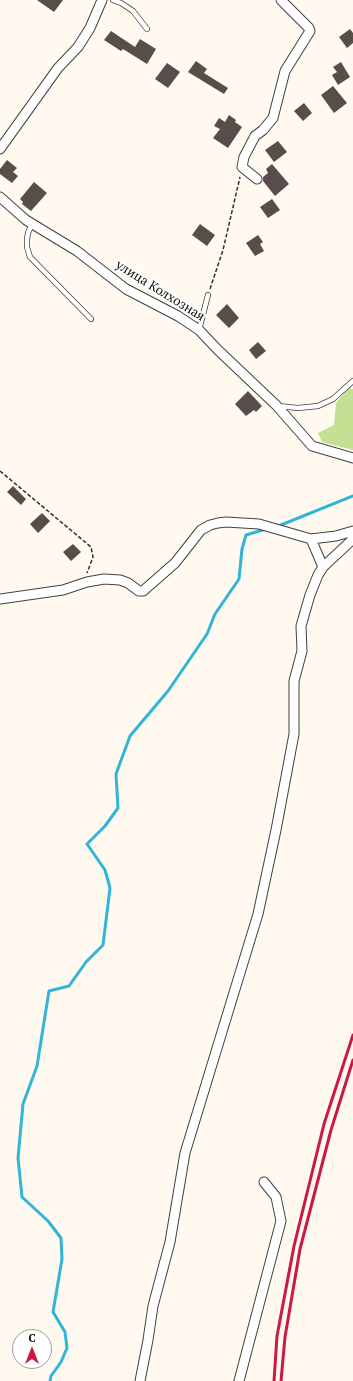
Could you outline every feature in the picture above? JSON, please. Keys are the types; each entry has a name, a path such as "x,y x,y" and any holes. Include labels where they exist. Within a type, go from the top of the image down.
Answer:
{"street":[{"path":"0,149 58,68 78,47 90,28 102,0"},
{"path":"257,179 242,167 243,160 248,147 255,136 273,118 285,71 310,31 309,28 281,0"},
{"name":"улица Колхозная","path":"0,197 26,220 77,250 126,289 178,316 199,330 213,346 277,406 312,446 353,458"},
{"path":"0,598 62,590 96,580 112,579 128,583 139,591 143,591 175,563 201,530 218,523 259,524 311,540 336,536 353,531"},
{"path":"140,1381 153,1306 170,1242 185,1153 258,914 276,830 294,734 294,680 302,651 301,626 310,594 318,575 324,567 353,539"},
{"path":"311,540 324,567"},
{"path":"239,1381 281,1221 276,1197 264,1182"}],"lane":[{"path":"113,0 130,9 147,29"},
{"path":"32,224 26,240 30,257 91,318"},
{"path":"199,330 208,295"},
{"path":"277,406 298,408 318,406 333,399 353,381"}],"path":[{"path":"208,295 223,250 242,167"},
{"path":"0,471 91,547 93,560 89,571 79,584"}],"green space":[{"path":"349,388 353,389 353,450 322,442 318,433 334,425 336,403"}],"building":[{"path":"37,0 63,0 54,12"},
{"path":"350,29 353,33 353,43 347,48 339,37"},
{"path":"111,31 135,47 140,39 156,49 147,64 123,49 121,51 104,40"},
{"path":"196,61 207,69 204,73 228,88 224,94 188,72"},
{"path":"341,62 350,77 338,85 332,75 337,72 333,67"},
{"path":"167,63 180,72 168,88 155,79"},
{"path":"333,86 347,103 334,113 321,95"},
{"path":"304,103 312,113 303,121 294,111"},
{"path":"229,115 242,127 228,148 213,138 220,129 214,126 219,118 225,122"},
{"path":"278,141 287,152 274,162 265,150"},
{"path":"7,160 17,168 13,172 18,176 12,183 0,174 0,169"},
{"path":"272,164 289,184 275,196 263,181 263,177 268,173 266,169"},
{"path":"34,182 47,193 31,211 22,204 23,202 20,199"},
{"path":"272,199 280,210 268,218 260,207"},
{"path":"200,224 215,235 207,246 192,235"},
{"path":"258,235 263,242 260,244 264,251 255,256 246,243"},
{"path":"227,304 239,318 229,328 216,315"},
{"path":"258,342 266,351 256,359 249,350"},
{"path":"248,391 262,406 256,412 254,410 246,416 235,404"},
{"path":"13,486 26,499 21,505 7,492"},
{"path":"42,513 50,521 38,533 30,524"},
{"path":"73,544 81,552 71,561 63,552"}],"waterway":[{"path":"276,527 353,496"},
{"path":"50,1381 51,1376 61,1362 67,1348 65,1332 53,1312 62,1259 61,1238 48,1221 22,1197 18,1158 23,1104 37,1066 49,991 69,986 86,962 103,945 110,888 105,870 87,844 105,826 118,808 116,774 130,736 168,691 207,634 215,614 239,579 242,549 246,535 266,529"}],"railway":[{"path":"274,1381 277,1336 294,1246 324,1124 353,1035"},
{"path":"281,1381 285,1337 300,1249 331,1130 353,1060"}]}
